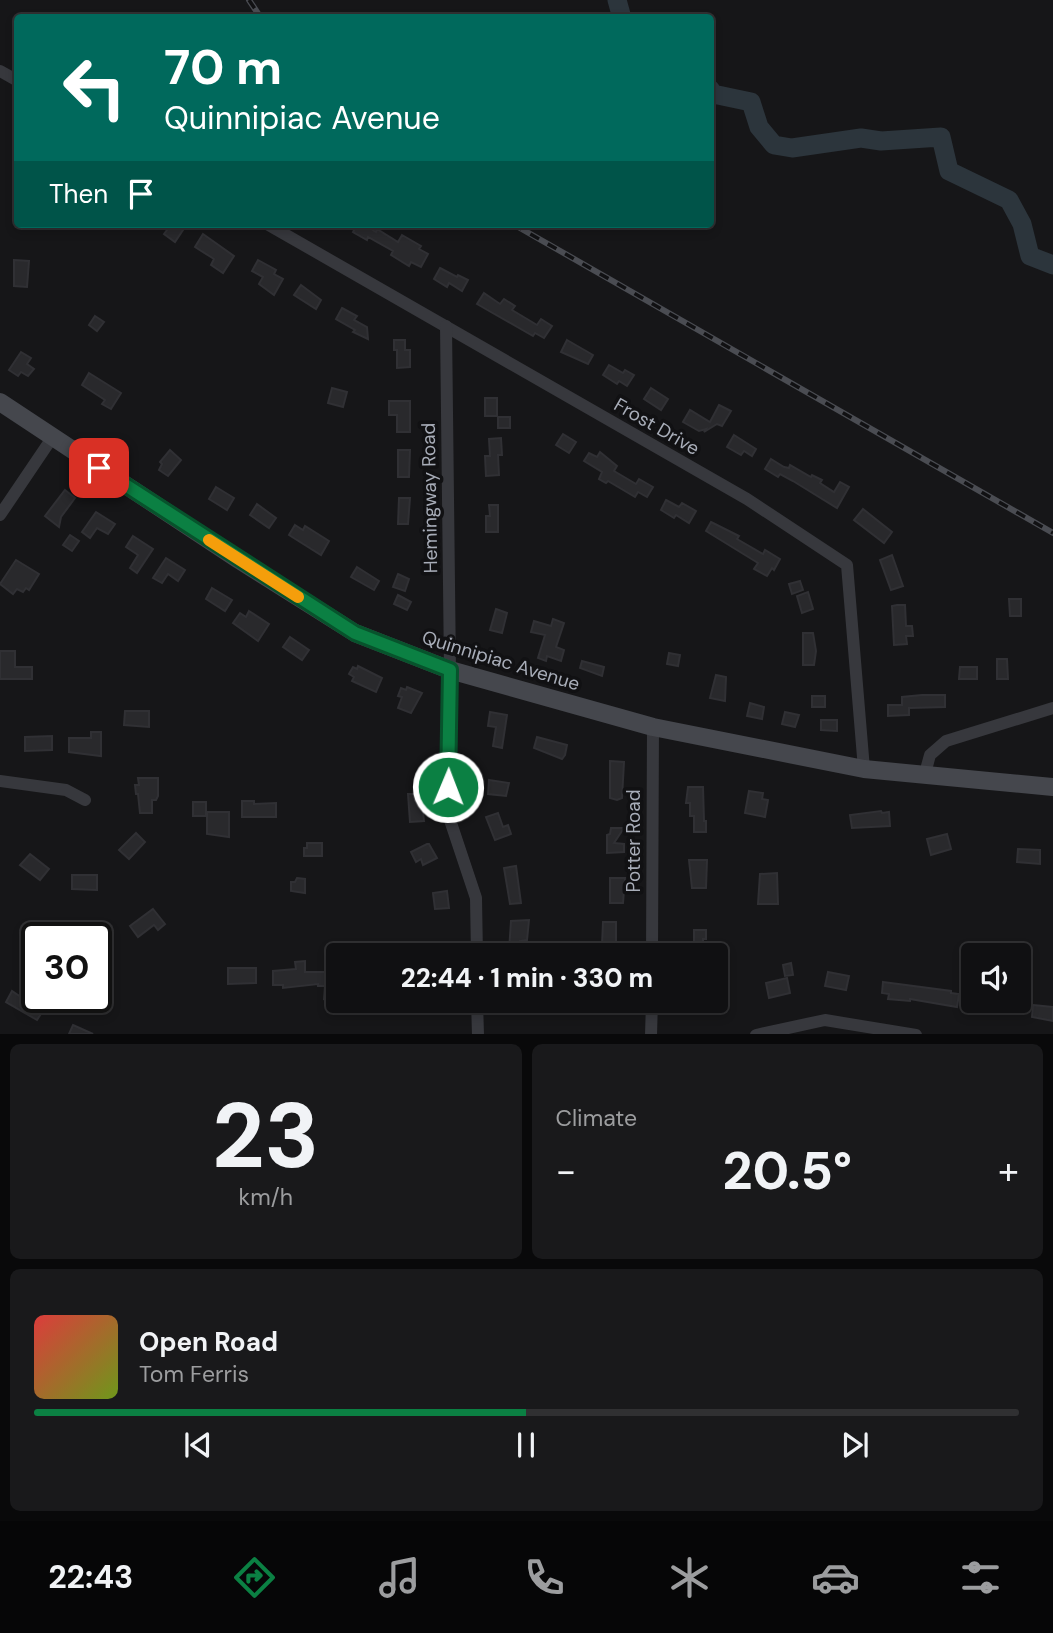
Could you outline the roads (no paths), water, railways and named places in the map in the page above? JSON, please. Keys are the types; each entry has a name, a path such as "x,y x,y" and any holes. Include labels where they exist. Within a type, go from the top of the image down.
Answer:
{"main road":[{"name":"Quinnipiac Avenue","path":"0,402 355,633 450,670 653,727 864,769 1053,788"}],"street":[{"name":"Frost Drive","path":"274,228 747,499 846,565 864,769"},
{"name":"Hemingway Road","path":"446,326 450,670 447,811 476,898 477,943"},
{"path":"0,516 52,438"},
{"path":"924,777 930,755 946,741 1053,708"},
{"name":"Potter Road","path":"652,943 653,727"},
{"path":"0,781 66,790 85,800"},
{"path":"477,1013 478,1034"},
{"path":"652,1013 652,1034"},
{"path":"756,1034 825,1020 916,1034"}],"waterway":[{"path":"617,0 621,14"},
{"path":"714,94 751,102 759,127 774,145 792,148 861,138 881,141 941,137 949,171 1009,200 1022,224 1030,256 1053,265"}],"railway":[{"path":"249,0 258,14"},
{"path":"520,228 1053,533"}]}
